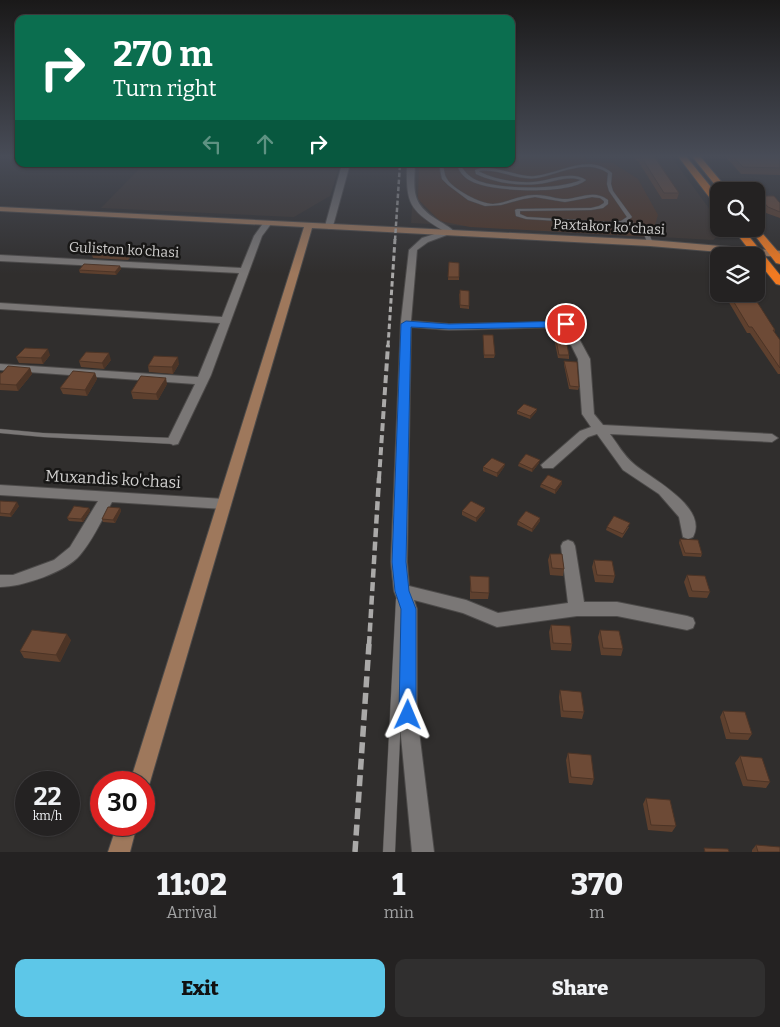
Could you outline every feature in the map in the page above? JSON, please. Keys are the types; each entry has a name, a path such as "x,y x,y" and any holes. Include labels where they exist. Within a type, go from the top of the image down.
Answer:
{"highway":[{"path":"744,237 753,247"},
{"path":"762,237 777,253"},
{"path":"765,263 780,282"}],"main road":[{"name":"Paxtakor ko'chasi","path":"0,209 451,232 710,248"},
{"path":"143,771 309,225"},
{"path":"119,852 124,836"}],"street":[{"path":"328,226 337,195"},
{"path":"411,195 414,202 426,216 451,232"},
{"path":"173,441 202,381 258,236 266,224"},
{"path":"423,852 408,715 409,609 402,591 399,562 406,324 413,250 418,243 426,239 451,232"},
{"name":"Guliston ko'chasi","path":"0,258 246,271"},
{"path":"0,306 227,320"},
{"path":"406,324 449,327 566,324 584,359 588,414 628,467 664,491 686,515 688,533"},
{"path":"0,367 202,381"},
{"path":"548,465 584,434 599,429 772,438"},
{"name":"Muxandis ko'chasi","path":"0,490 224,504"},
{"path":"0,581 13,581 59,564 75,551 108,497"},
{"path":"568,546 577,609"},
{"path":"402,591 466,607 497,620 577,609 617,609 687,623"}],"lane":[{"path":"464,195 473,202 496,205 533,196 547,196 567,201 587,196 597,196 604,198 606,203 597,208 523,208 517,210 516,213 526,218 609,223 625,221 645,230 650,243"},
{"path":"614,195 630,215 625,221"},
{"path":"0,431 43,435 173,441"},
{"path":"389,852 402,591"}],"shaded area":[{"path":"114,195 330,195 294,217 101,208"},
{"path":"413,195 699,195 710,210 710,237 717,237 713,240 411,223"},
{"path":"418,195 647,195 658,215 651,237 470,227 440,221 418,199"}],"building":[{"path":"765,196 774,196 780,203 780,212 765,204"},
{"path":"94,253 129,255 127,257 92,255"},
{"path":"449,262 459,263 459,277 448,277"},
{"path":"84,264 120,266 115,272 79,270"},
{"path":"460,290 469,291 469,306 460,305"},
{"path":"734,302 757,302 780,340 780,368 752,327 749,327"},
{"path":"483,335 493,335 495,355 484,355"},
{"path":"555,335 565,335 569,355 559,355"},
{"path":"25,348 48,349 41,358 16,357"},
{"path":"86,352 109,353 102,363 79,361"},
{"path":"154,356 178,357 172,367 148,366"},
{"path":"564,361 577,362 579,387 570,386"},
{"path":"8,366 30,368 16,385 0,384 0,373"},
{"path":"73,371 95,373 85,390 60,388"},
{"path":"141,376 166,378 156,394 131,392"},
{"path":"524,404 537,409 530,416 517,411"},
{"path":"526,454 540,460 532,469 519,463"},
{"path":"492,458 505,464 497,473 483,467"},
{"path":"548,475 562,481 555,490 541,484"},
{"path":"0,501 17,502 10,514 0,513"},
{"path":"471,501 485,508 476,518 462,511"},
{"path":"74,506 89,508 81,519 67,518"},
{"path":"108,507 120,508 113,520 102,519"},
{"path":"526,511 540,518 532,529 518,521"},
{"path":"614,516 630,523 623,534 607,527"},
{"path":"680,539 698,540 702,554 685,553"},
{"path":"550,554 562,554 564,569 552,568"},
{"path":"594,560 612,561 615,576 597,575"},
{"path":"687,575 705,576 710,592 692,591"},
{"path":"470,576 489,577 489,593 471,592"},
{"path":"551,625 570,626 572,644 553,643"},
{"path":"32,630 67,634 56,655 20,651"},
{"path":"600,630 619,631 623,649 603,648"},
{"path":"560,690 581,692 584,712 563,711"},
{"path":"723,711 745,712 752,734 730,733"},
{"path":"568,753 591,755 594,779 571,777"},
{"path":"740,756 762,758 770,782 747,780"},
{"path":"646,798 670,800 676,826 651,825"},
{"path":"756,845 780,847 780,852 758,852"},
{"path":"704,848 728,849 729,852 705,852"}],"railway":[{"path":"395,240 398,195"},
{"path":"388,346 395,239"},
{"path":"379,479 388,345"},
{"path":"369,645 379,478"},
{"path":"355,852 369,644"}],"route":[{"path":"408,715 409,609 402,591 399,562 406,324 449,327 566,324"}]}
